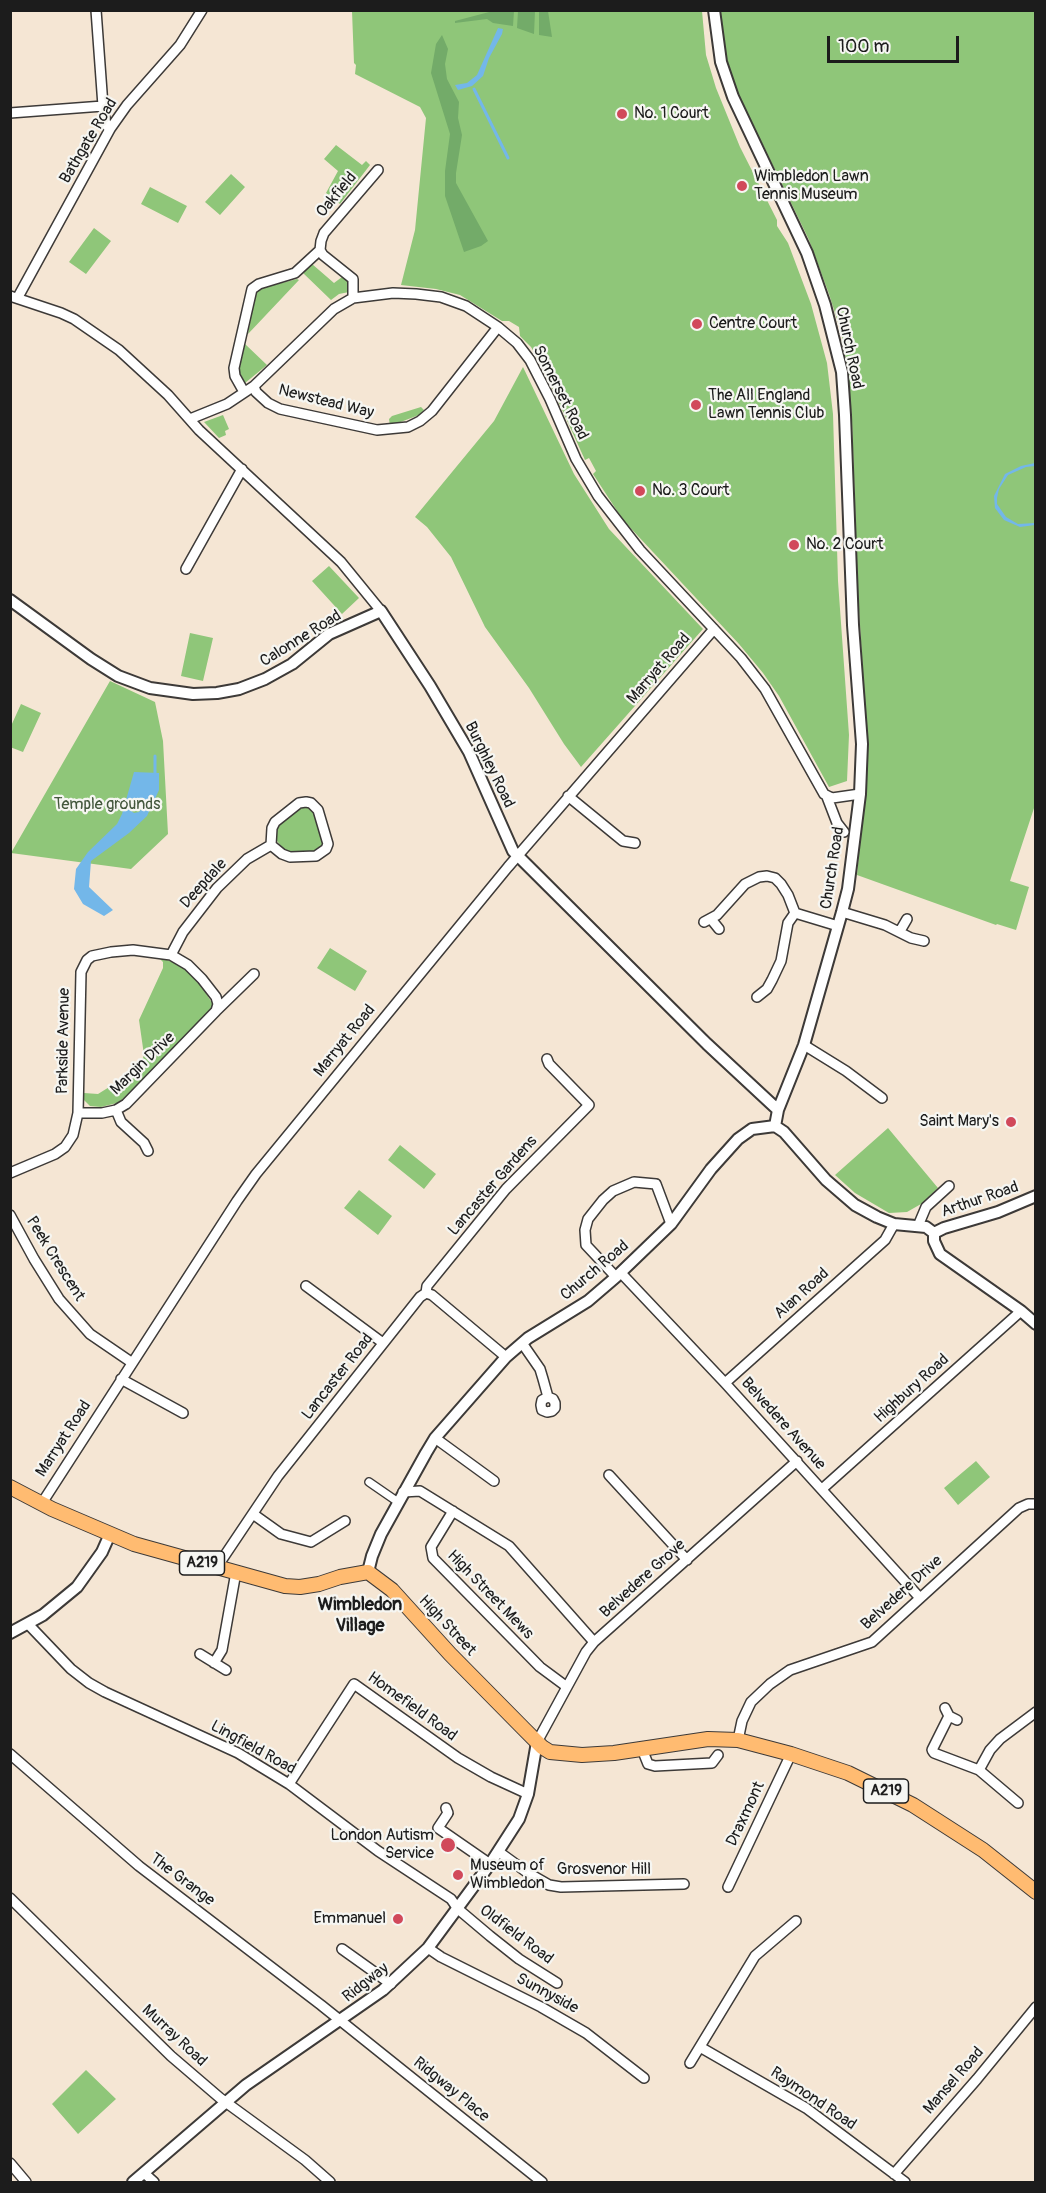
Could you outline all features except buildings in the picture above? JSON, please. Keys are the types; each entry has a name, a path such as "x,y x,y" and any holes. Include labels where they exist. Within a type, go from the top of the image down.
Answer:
{"main road":[{"name":"A219","path":"10,1487 110,1534 152,1550 285,1586 300,1587 368,1572"},
{"name":"High Street","path":"368,1572 392,1590 450,1654 537,1742"},
{"name":"A219","path":"537,1742 550,1752 582,1755 614,1753 708,1739 738,1740 791,1754 848,1773 913,1804 983,1850 1035,1892"}],"street":[{"path":"96,10 103,106 106,125 110,129"},
{"name":"Bathgate Road","path":"14,297 110,129 127,105 180,45 202,10"},
{"name":"Church Road","path":"368,1572 375,1547 400,1497 435,1438 506,1357 522,1343 588,1300 618,1275 671,1224 711,1169 738,1139 752,1129 774,1126 778,1110 804,1045 848,889 860,794 862,744 853,625 842,372 825,305 807,254 729,88 720,54 714,10"},
{"path":"10,113 103,106"},
{"name":"Oakfield","path":"320,250 324,233 378,170"},
{"path":"244,392 234,376 234,368 251,291 259,284 295,273 320,250 326,258 352,279 353,298"},
{"name":"Somerset Road","path":"190,418 227,404 254,386 334,309 353,298 393,293 441,297 466,306 517,343 530,360 576,459 598,496 640,550 741,658 765,689 827,797 837,823 844,832"},
{"path":"14,297 61,313 95,333 119,350 190,418"},
{"name":"Newstead Way","path":"254,386 256,392 268,403 280,409 377,430 408,427 432,411 498,327"},
{"name":"Burghley Road","path":"190,418 341,562 381,611 470,752 511,848 517,856 707,1044 778,1110"},
{"path":"186,569 242,469"},
{"name":"Calonne Road","path":"10,600 118,676 150,688 194,694 239,689 265,679 292,664 329,634 381,611"},
{"name":"Marryat Road","path":"42,1503 131,1362 256,1174 517,856 714,629"},
{"path":"827,797 860,794"},
{"path":"568,796 623,841 635,843"},
{"path":"299,803 311,803 316,807 327,836 328,844 322,854 290,857 282,854 271,844 272,828 275,822 299,803"},
{"name":"Deepdale","path":"171,955 183,933 217,888 247,860 271,844"},
{"path":"718,929 707,921 745,884 759,877 775,878 781,884 795,913"},
{"path":"842,912 885,924 911,938 924,941"},
{"path":"795,913 838,926"},
{"path":"770,1001 760,994 772,980 780,961 788,923 795,913"},
{"path":"900,931 907,919"},
{"name":"Parkside Avenue","path":"10,1173 55,1154 73,1135 78,1113 83,964 92,956 111,952 133,950 171,955"},
{"path":"171,955 188,965 202,979 216,997 218,1004 216,1011"},
{"name":"Margin Drive","path":"78,1113 102,1113 116,1110 141,1090 254,974"},
{"path":"804,1045 846,1071 882,1098"},
{"name":"Lancaster Gardens","path":"426,1293 427,1286 506,1189 592,1108 549,1064 547,1059"},
{"path":"116,1110 121,1122 144,1143 148,1151"},
{"path":"774,1126 784,1132 826,1180 855,1205 894,1224 926,1227 934,1233 934,1241 940,1254 1022,1311 1035,1324"},
{"path":"618,1275 586,1245 585,1230 588,1219 603,1200 613,1191 634,1182 656,1184 671,1224"},
{"path":"918,1226 927,1207 949,1186"},
{"name":"Arthur Road","path":"934,1233 998,1212 1035,1196"},
{"name":"Peek Crescent","path":"10,1215 59,1299 90,1334 131,1362"},
{"name":"Alan Road","path":"725,1383 885,1240 894,1224"},
{"name":"Belvedere Avenue","path":"618,1275 725,1383 920,1598"},
{"path":"306,1286 383,1343"},
{"path":"426,1293 432,1295 506,1357"},
{"name":"Lancaster Road","path":"218,1567 278,1476 420,1297 426,1293"},
{"name":"Highbury Road","path":"822,1489 1022,1311"},
{"path":"522,1343 540,1369 548,1397"},
{"path":"121,1379 183,1413"},
{"path":"435,1438 494,1481"},
{"name":"Belvedere Grove","path":"537,1742 586,1652 594,1642 797,1461"},
{"path":"609,1475 687,1560"},
{"path":"369,1482 400,1497 420,1491 509,1546 594,1642"},
{"name":"Belvedere Drive","path":"738,1740 742,1721 751,1702 770,1684 790,1670 872,1642 1019,1508 1035,1504"},
{"name":"High Street Mews","path":"453,1511 431,1546 433,1558 540,1667 567,1687"},
{"path":"253,1514 281,1534 311,1542 345,1521"},
{"path":"13,1628 28,1624 50,1610 80,1584 102,1552 110,1534"},
{"path":"214,1662 222,1650 230,1595 236,1572"},
{"name":"Lingfield Road","path":"28,1624 71,1669 89,1683 238,1753 289,1785 378,1851 451,1899 458,1909"},
{"path":"200,1654 226,1670"},
{"name":"Homefield Road","path":"289,1785 354,1684 458,1758 491,1777 528,1794"},
{"path":"979,1770 990,1750 1000,1739 1035,1712"},
{"path":"950,1714 932,1750 934,1753 979,1770 1014,1796"},
{"name":"Ridgway","path":"133,2182 264,2072 341,2021 391,1984 428,1948 490,1864 519,1819 528,1794 537,1742"},
{"path":"642,1749 648,1764 656,1766 712,1763 718,1755"},
{"name":"The Grange","path":"10,1754 139,1866 341,2021"},
{"name":"Draxmont","path":"728,1887 791,1754"},
{"path":"446,1808 448,1813 438,1828 490,1864"},
{"name":"Grosvenor Hill","path":"498,1852 549,1885 561,1887 684,1884"},
{"name":"Murray Road","path":"10,1898 171,2056 225,2103 305,2160 330,2182"},
{"name":"Oldfield Road","path":"458,1909 519,1959 557,1983"},
{"path":"690,2063 755,1956 796,1920"},
{"name":"Sunnyside","path":"428,1948 441,1957 544,2008 586,2033 644,2078"},
{"path":"342,1949 391,1984"},
{"name":"Mansel Road","path":"894,2174 977,2079 1035,2007"},
{"name":"Ridgway Place","path":"341,2021 543,2182"},
{"name":"Raymond Road","path":"700,2047 806,2108 905,2182"},
{"path":"10,2163 26,2182"},
{"path":"144,2174 154,2182"}],"green space":[{"name":"The All England Lawn Tennis Club","path":"352,11 702,11 706,55 716,88 740,147 777,220 777,226 788,243 811,304 827,363 833,414 838,581 849,735 847,781 829,787 779,696 763,673 739,644 623,520 593,474 596,471 589,458 585,460 544,370 531,347 520,336 519,327 509,321 502,321 460,295 436,289 401,285 415,230 426,118 420,107 355,74"},
{"path":"493,11 514,11 513,26 493,23 487,19 455,23 455,21"},
{"path":"518,11 535,11 534,34 517,28"},
{"path":"539,11 548,11 552,37 539,35"},
{"path":"720,11 1035,11 1036,802 1010,881 1029,887 1016,930 996,925 857,875 868,755 858,593 852,420 847,365 841,332 809,240 735,87 725,52"},
{"path":"442,35 448,49 445,64 447,79 459,102 458,118 462,135 456,183 488,241 464,252 445,196 445,171 450,134 431,73 436,44"},
{"path":"336,145 362,165 366,161 370,165 340,204 326,193 338,171 324,159"},
{"path":"231,174 245,187 220,215 205,202"},
{"path":"150,187 187,206 178,223 141,204"},
{"path":"94,228 111,241 86,274 69,262"},
{"path":"312,264 334,283 342,277 347,281 349,292 339,294 331,300 303,273"},
{"path":"299,280 248,334 255,294 263,288"},
{"path":"245,344 267,365 245,383 239,371"},
{"path":"523,367 574,474 609,529 703,629 581,767 485,627 451,557 427,527 415,517 494,421"},
{"path":"421,407 424,410 419,415 390,426 389,419 392,416"},
{"path":"223,415 229,429 225,431 226,435 219,438 204,422"},
{"path":"329,566 359,598 342,614 312,581"},
{"path":"190,633 213,638 203,681 181,676"},
{"name":"Temple grounds","path":"110,681 155,702 163,741 168,834 131,869 11,853"},
{"path":"21,704 41,713 23,752 10,747 11,726"},
{"path":"300,806 314,810 324,837 321,849 314,852 291,853 284,850 277,841 277,824"},
{"path":"330,948 367,971 355,991 317,968"},
{"path":"157,956 177,964 190,973 212,1003 212,1010 131,1093 117,1103 101,1107 90,1106 83,1099 84,1093 98,1094 135,1071 141,1063 144,1055 139,1020 163,968 163,962"},
{"path":"888,1128 938,1188 921,1204 907,1212 889,1213 855,1193 835,1175"},
{"path":"400,1145 436,1174 424,1189 388,1160"},
{"path":"359,1190 392,1216 378,1235 344,1208"},
{"path":"976,1461 990,1477 958,1505 944,1488"},
{"path":"86,2070 116,2099 78,2134 52,2104"}],"water":[{"path":"498,28 503,29 502,34 489,58 483,76 472,86 458,90 455,85 467,83 477,75"},
{"path":"1035,463 1035,466 1026,467 1008,475 999,489 997,504 1006,517 1018,524 1035,523 1035,525 1020,527 1004,520 995,508 994,496 1005,474 1021,466"},
{"path":"134,772 159,773 159,790 147,816 129,833 91,861 89,887 113,910 104,916 83,904 74,889 76,869 88,852 117,824","holes":["138,798 143,807 139,812 134,813 130,810 129,802"]}],"waterway":[{"path":"474,89 508,158"},
{"path":"155,756 155,775"}],"place":[{"name":"No. 1 Court","path":"622,114"},
{"name":"Wimbledon Lawn Tennis Museum","path":"742,186"},
{"name":"Centre Court","path":"697,324"},
{"name":"The All England Lawn Tennis Club","path":"696,405"},
{"name":"No. 3 Court","path":"640,491"},
{"name":"No. 2 Court","path":"794,545"},
{"name":"Saint Mary's","path":"1011,1122"},
{"name":"London Autism Service","path":"448,1845"},
{"name":"Museum of Wimbledon","path":"458,1875"},
{"name":"Emmanuel","path":"398,1919"}],"district":[{"name":"Wimbledon Village","path":"360,1615"}]}
